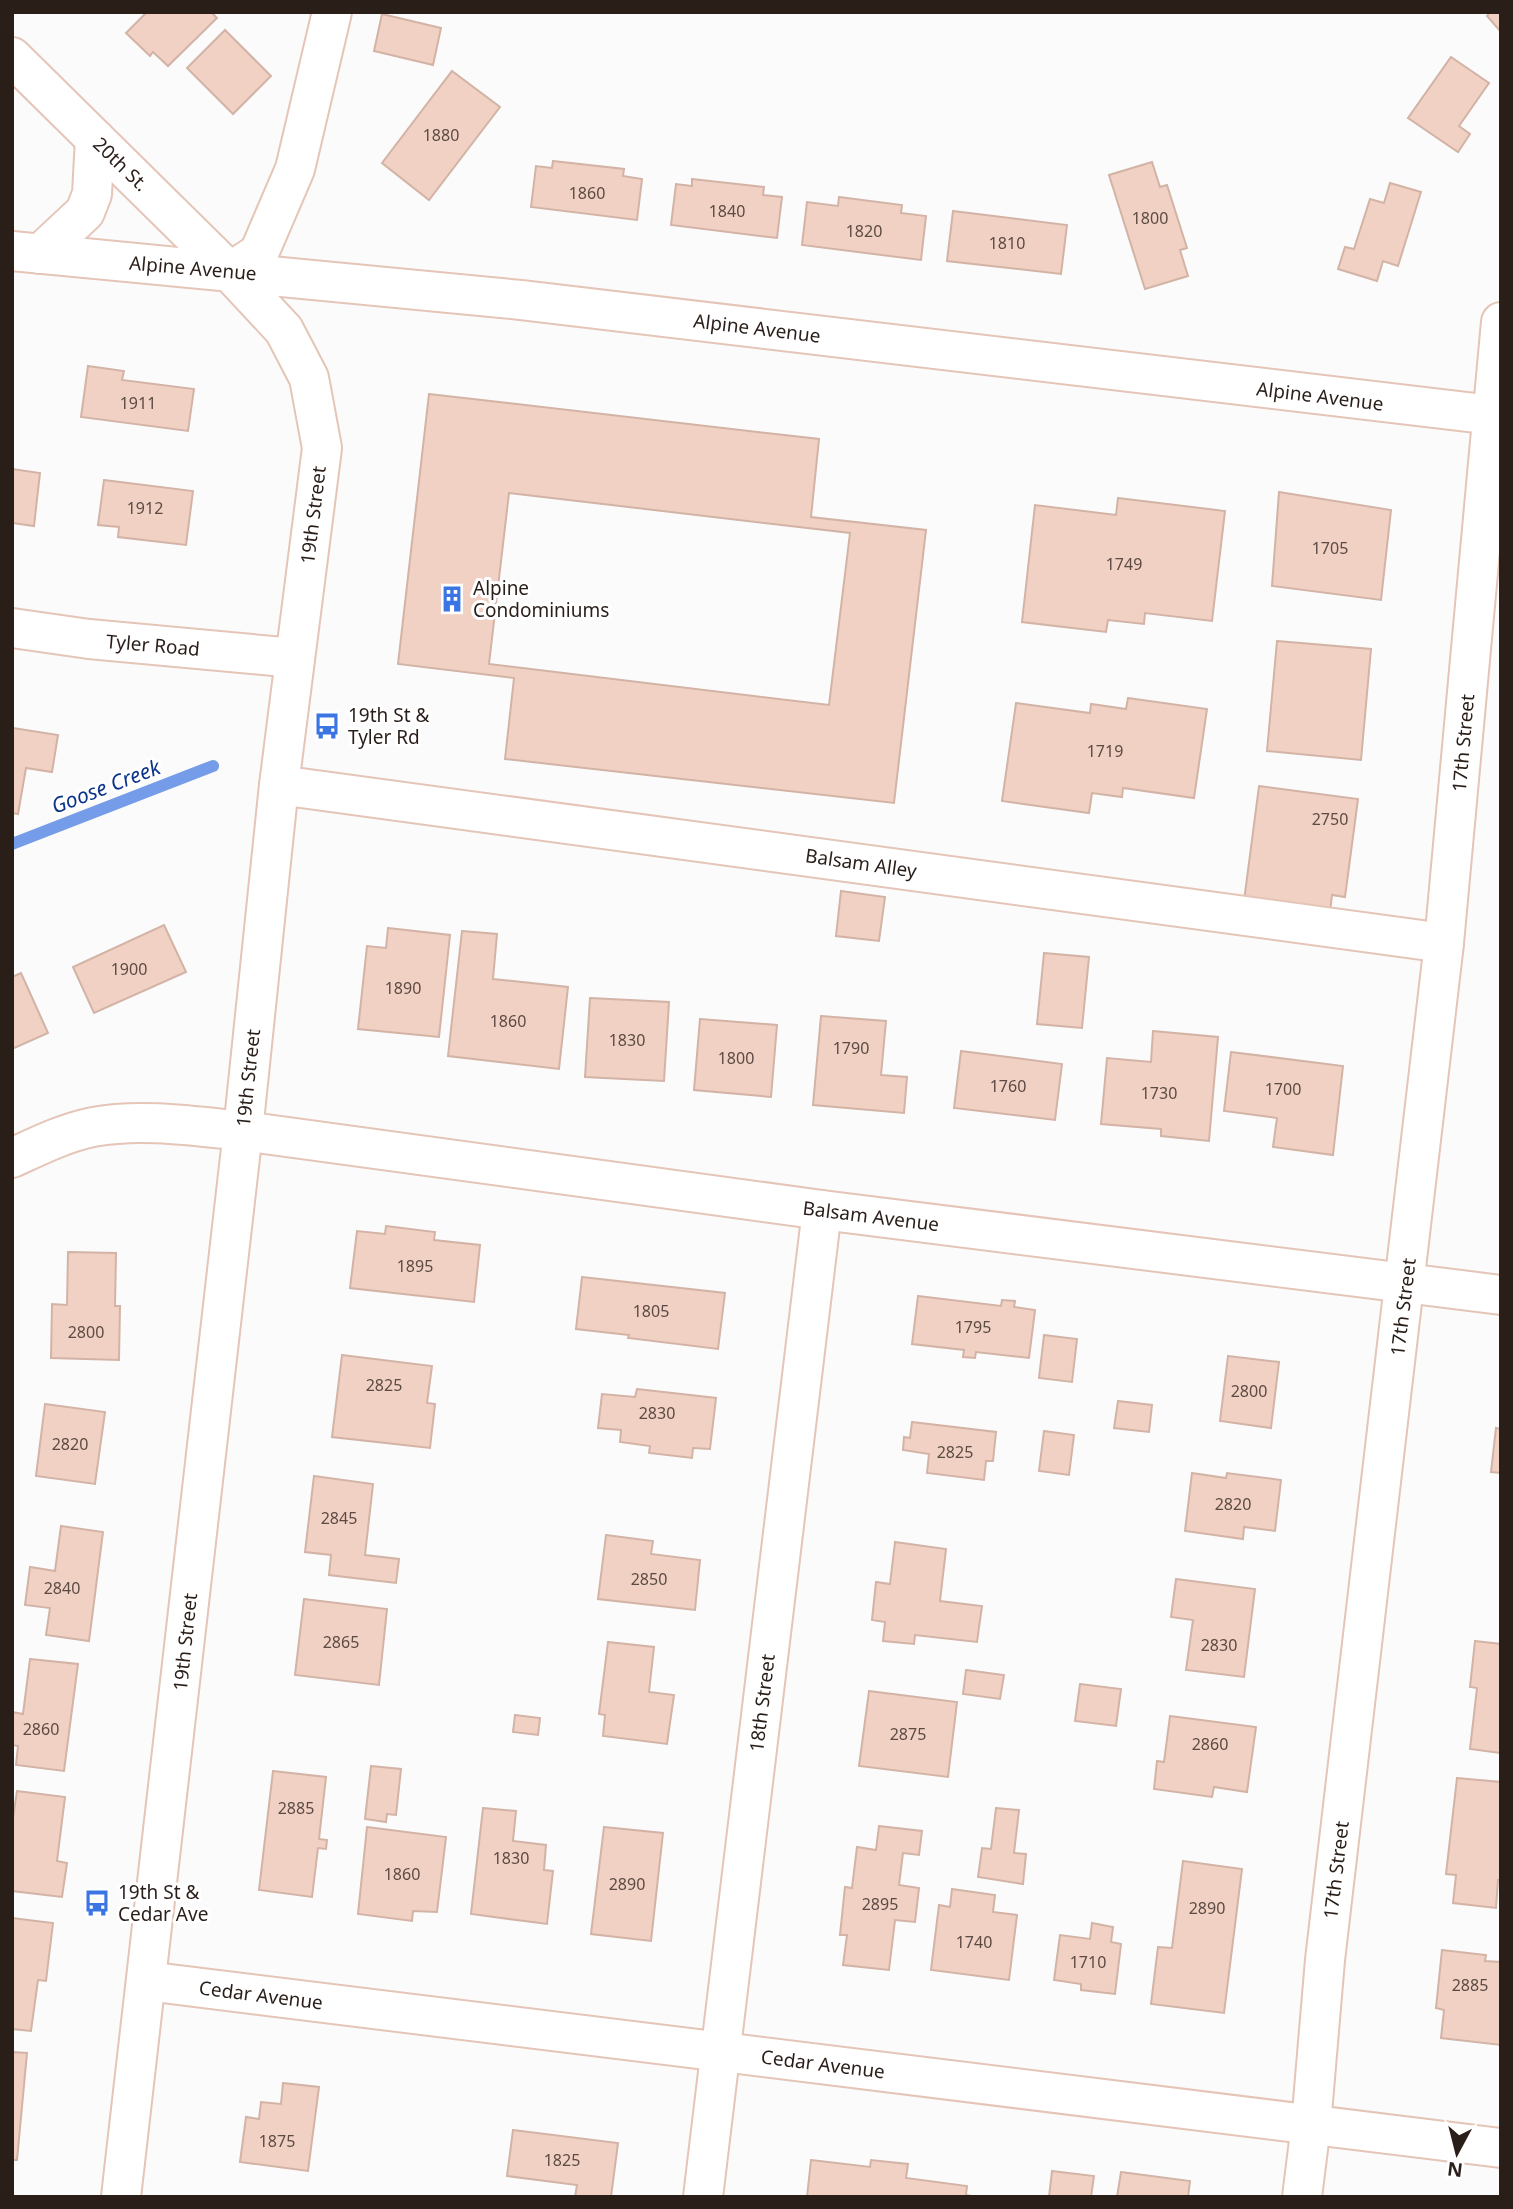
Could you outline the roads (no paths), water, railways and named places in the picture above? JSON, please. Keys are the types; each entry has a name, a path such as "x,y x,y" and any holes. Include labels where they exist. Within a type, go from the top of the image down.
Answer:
{"street":[{"path":"230,272 259,253 295,169 332,12"},
{"name":"20th St.","path":"12,57 230,272"},
{"path":"26,252 85,212 92,194 95,139"},
{"name":"Alpine Avenue","path":"26,252 535,301 1497,416"},
{"name":"19th Street","path":"121,2197 243,1131 279,785 322,448 309,377 284,330 230,272"},
{"name":"17th Street","path":"1303,2197 1325,1960 1444,943 1497,416 1501,322"},
{"name":"Tyler Road","path":"12,628 89,639 295,659"},
{"name":"Balsam Alley","path":"279,785 1444,943"},
{"name":"Balsam Avenue","path":"12,1158 59,1137 93,1127 137,1124 243,1131 822,1210 1501,1295"},
{"name":"18th Street","path":"702,2197 822,1210"},
{"name":"Cedar Avenue","path":"146,1981 1501,2148"}],"waterway":[{"name":"Goose Creek","path":"12,844 213,766"}],"place":[{"name":"Alpine Condominiums","path":"452,599"},
{"name":"19th St & Tyler Rd","path":"327,726"},
{"name":"19th St & Cedar Ave","path":"97,1903"}]}
